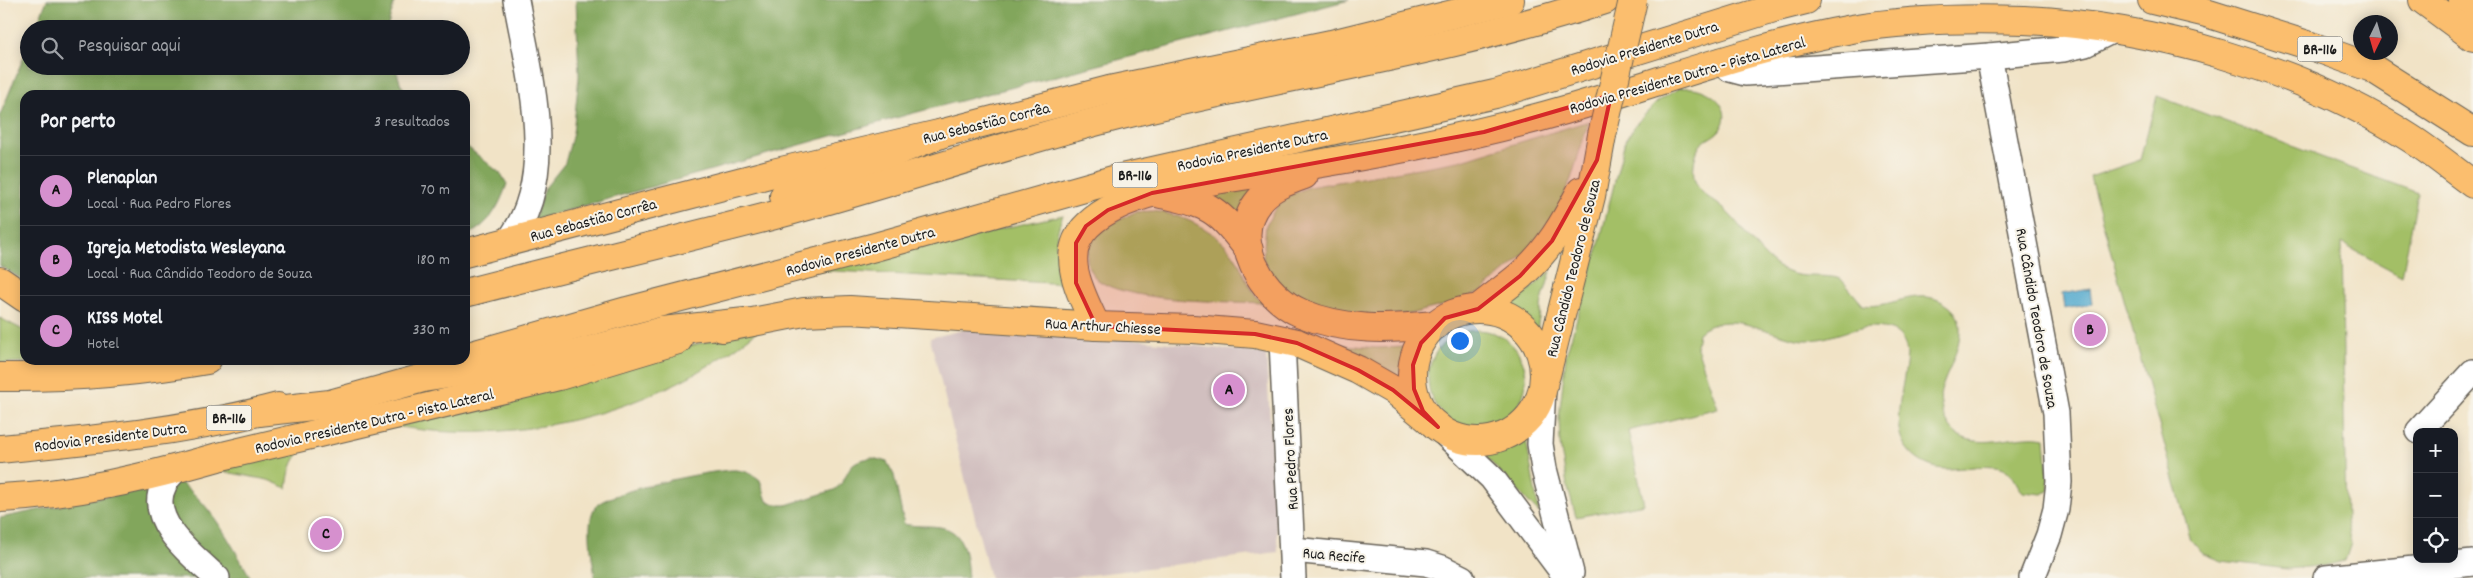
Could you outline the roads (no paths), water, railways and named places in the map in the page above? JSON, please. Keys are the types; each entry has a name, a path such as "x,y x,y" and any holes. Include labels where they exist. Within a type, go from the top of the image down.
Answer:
{"main road":[{"name":"Rua Sebastião Corrêa","path":"470,252 773,173 943,133 1109,90 1331,44 1510,0"},
{"path":"470,292 565,266 775,215 1122,115 1334,68 1430,49 1549,19 1605,0"},
{"path":"1599,148 1633,0"},
{"name":"Rodovia Presidente Dutra","path":"470,356 627,311 875,247 1112,180 1495,94 1774,8 1806,0"},
{"name":"BR-116","path":"2152,0 2223,18 2372,68 2473,132"},
{"path":"2423,0 2473,36"},
{"path":"2463,0 2473,7"},
{"name":"Rodovia Presidente Dutra - Pista Lateral","path":"1348,160 1484,132 1565,110 1721,60 1796,41 1855,28 1945,18 2028,21 2115,29 2214,52 2321,90 2409,137 2473,184"},
{"path":"565,266 616,245 754,208 943,133"},
{"name":"Rua Cândido Teodoro de Souza","path":"1478,309 1520,276 1552,241 1565,223 1599,148"},
{"name":"Rua Cândido Teodoro de Souza","path":"1543,387 1591,196 1599,148"},
{"path":"1096,326 1076,283 1072,261 1076,243 1086,226 1108,210 1152,193 1193,183 1348,160"},
{"path":"1348,160 1283,183 1266,193 1257,203 1250,216 1248,233 1249,250 1254,270 1285,304 1300,313 1348,328 1399,328 1436,325"},
{"path":"1152,193 1194,200 1207,206 1226,221 1249,250"},
{"path":"0,281 20,295"},
{"path":"1478,309 1499,312 1526,329 1542,356 1544,366 1541,398 1530,416 1506,435 1484,441 1460,438 1438,427 1422,410 1417,400 1412,377 1418,348 1427,333 1436,325 1458,313 1478,309"},
{"name":"Rua Arthur Chiesse","path":"745,322 804,312 850,310 1255,334 1297,343 1378,380 1438,427"},
{"path":"259,412 330,404 423,378 576,354 662,331 745,322"},
{"name":"Rodovia Presidente Dutra - Pista Lateral","path":"0,498 73,489 176,469 559,376 655,346 745,322"},
{"path":"0,377 34,377 165,365"},
{"name":"Rodovia Presidente Dutra","path":"0,449 152,432 259,412 434,365"}],"street":[{"path":"508,242 519,228 525,214 537,166 537,134 516,0"},
{"path":"1721,60 1730,69 1745,73 1989,56 2085,44 2115,29"},
{"name":"Rua Cândido Teodoro de Souza","path":"1989,56 2056,413 2059,482 2056,509 2049,535 2032,578"},
{"name":"Rua Pedro Flores","path":"1282,341 1293,578"},
{"path":"2421,428 2473,372"},
{"path":"1543,387 1540,444 1544,469 1572,578"},
{"path":"1438,427 1492,478 1567,578"},
{"path":"176,469 163,486 161,500 163,515 169,530 182,546 217,578"},
{"name":"Rua Recife","path":"1293,550 1426,563 1442,568 1462,578"},
{"path":"2326,578 2473,563"}],"water":[{"path":"2090,289 2092,304 2064,309 2062,294"}],"place":[{"name":"Igreja Metodista Wesleyana","path":"2090,330"},
{"name":"Plenaplan","path":"1229,390"},
{"name":"KISS Motel","path":"326,534"}]}
